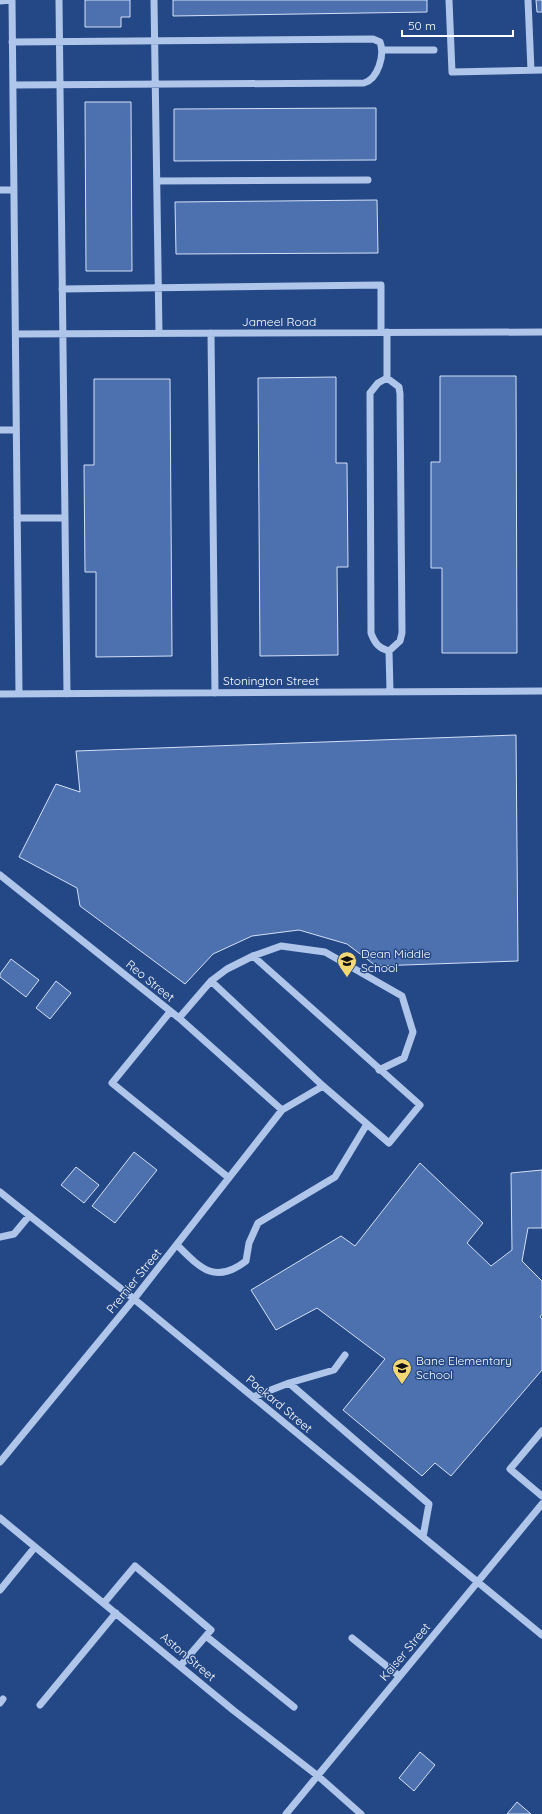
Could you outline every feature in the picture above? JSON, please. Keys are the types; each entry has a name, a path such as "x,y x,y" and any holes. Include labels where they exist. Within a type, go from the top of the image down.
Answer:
{"street":[{"path":"0,0 12,0 19,694"},
{"path":"59,0 67,694"},
{"path":"154,0 159,333"},
{"path":"449,0 452,72 542,70"},
{"path":"528,0 531,70"},
{"path":"12,42 373,39 380,42 383,50 376,73 371,81 364,83 13,85"},
{"path":"383,50 434,50"},
{"path":"157,181 368,180"},
{"path":"0,190 14,190"},
{"path":"62,289 381,285 387,378 398,387 400,394 402,625 400,641 389,651 390,691"},
{"name":"Jameel Road","path":"16,334 542,332"},
{"path":"211,333 215,693"},
{"path":"387,378 378,383 370,393 371,625 374,641 380,648 389,651"},
{"path":"0,430 16,430"},
{"path":"17,518 65,518"},
{"name":"Stonington Street","path":"0,694 542,691"},
{"name":"Reo Street","path":"0,875 179,1018 282,1110"},
{"path":"179,1018 211,981 228,969 253,956 281,946 325,952 402,996 413,1032 404,1058 379,1070"},
{"path":"211,981 323,1086 389,1143 420,1105 253,956"},
{"path":"170,1012 112,1083 229,1178"},
{"path":"282,1110 323,1086"},
{"name":"Premier Street","path":"0,1462 134,1299 282,1110"},
{"path":"177,1245 204,1270 221,1274 235,1270 246,1262 249,1243 258,1223 335,1177 367,1124"},
{"name":"Packard Street","path":"0,1192 134,1299 542,1635"},
{"path":"0,1237 14,1234 29,1216"},
{"path":"253,1398 289,1383 334,1370 345,1355"},
{"path":"289,1383 429,1504 422,1537"},
{"path":"542,1431 510,1469 542,1496"},
{"name":"Kaiser Street","path":"286,1814 398,1676 478,1583 542,1504"},
{"name":"Aston Street","path":"0,1518 234,1710 318,1776 361,1814"},
{"path":"0,1590 36,1547"},
{"path":"104,1603 135,1566 211,1630 181,1665"},
{"path":"40,1705 116,1613"},
{"path":"206,1636 294,1707"},
{"path":"352,1638 398,1676"}],"building":[{"path":"85,0 130,0 130,17 121,17 121,27 85,27"},
{"path":"173,0 427,0 427,12 173,16"},
{"path":"536,0 542,0 542,12 537,12"},
{"path":"85,102 131,102 132,271 86,271"},
{"path":"376,108 376,160 174,161 174,109"},
{"path":"377,200 378,253 176,254 175,202"},
{"path":"440,376 516,376 517,653 442,653 442,568 431,568 431,462 440,462"},
{"path":"336,377 336,463 347,463 348,567 337,567 338,655 260,656 258,378"},
{"path":"94,379 170,379 172,656 96,657 96,572 85,572 84,465 94,465"},
{"path":"516,735 518,961 376,966 347,944 299,930 252,936 213,954 185,984 80,906 77,888 19,857 56,784 80,792 76,751"},
{"path":"11,959 39,980 26,997 0,977 0,974"},
{"path":"56,981 71,993 50,1019 36,1008"},
{"path":"134,1152 157,1170 115,1223 92,1206"},
{"path":"420,1163 483,1223 467,1243 491,1266 512,1250 511,1173 542,1170 542,1228 528,1228 522,1261 542,1281 542,1314 540,1317 542,1319 542,1370 451,1476 435,1463 422,1476 343,1410 385,1359 317,1308 276,1330 251,1290 341,1236 355,1246"},
{"path":"76,1167 99,1185 84,1203 61,1185"},
{"path":"420,1752 435,1765 414,1791 399,1778"},
{"path":"517,1802 531,1814 507,1814"}],"place":[{"name":"Dean Middle School","path":"347,978"},
{"name":"Bane Elementary School","path":"402,1385"}]}
